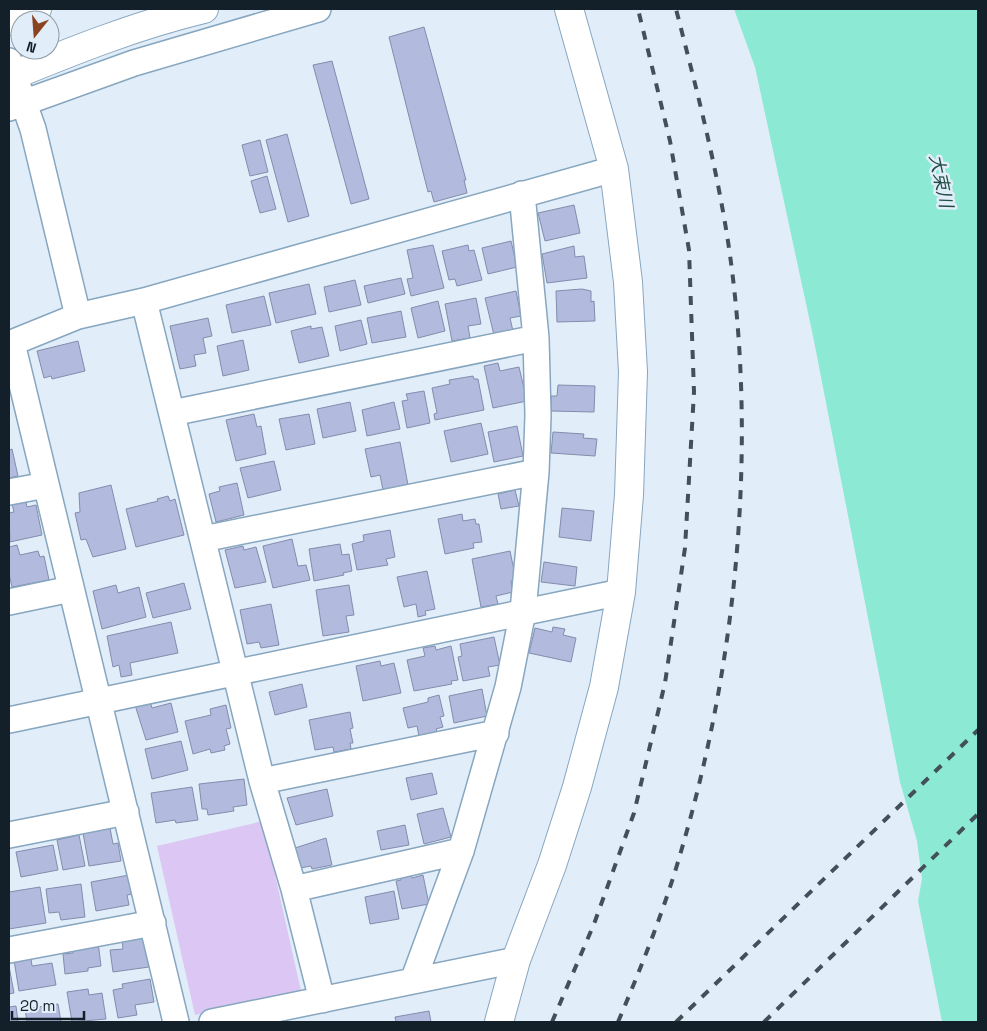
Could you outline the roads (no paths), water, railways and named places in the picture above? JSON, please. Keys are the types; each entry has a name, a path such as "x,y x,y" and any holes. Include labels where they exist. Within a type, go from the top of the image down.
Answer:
{"street":[{"path":"9,21 37,9"},
{"path":"78,316 33,129 16,105 10,71 66,54 160,20 204,9"},
{"path":"16,105 134,63 318,9"},
{"path":"500,1022 516,960 552,865 577,787 604,687 621,592 629,495 633,372 628,282 614,169 569,9"},
{"path":"176,1022 10,343 78,316 144,301 614,169"},
{"path":"413,981 461,852 508,687 523,611 536,472 538,416 536,338 522,194"},
{"path":"144,301 262,781 294,889 322,1000"},
{"path":"172,413 536,338"},
{"path":"203,539 536,472"},
{"path":"9,492 46,485"},
{"path":"9,602 71,589"},
{"path":"9,720 621,592"},
{"path":"262,781 496,733"},
{"path":"9,835 126,812"},
{"path":"294,889 461,852"},
{"path":"9,950 152,923"},
{"path":"212,1022 516,960"}],"water":[{"name":"大束川","path":"734,9 978,9 978,1022 942,1022 918,901 922,879 917,841 900,782 813,336 755,67"}],"railway":[{"path":"552,1022 594,924 634,813 665,683 685,548 694,392 689,250 670,141 638,9"},
{"path":"618,1022 670,887 703,770 718,696 729,622 737,547 741,471 741,396 737,321 729,248 712,157 676,9"},
{"path":"676,1022 978,730"},
{"path":"764,1022 978,814"}]}
